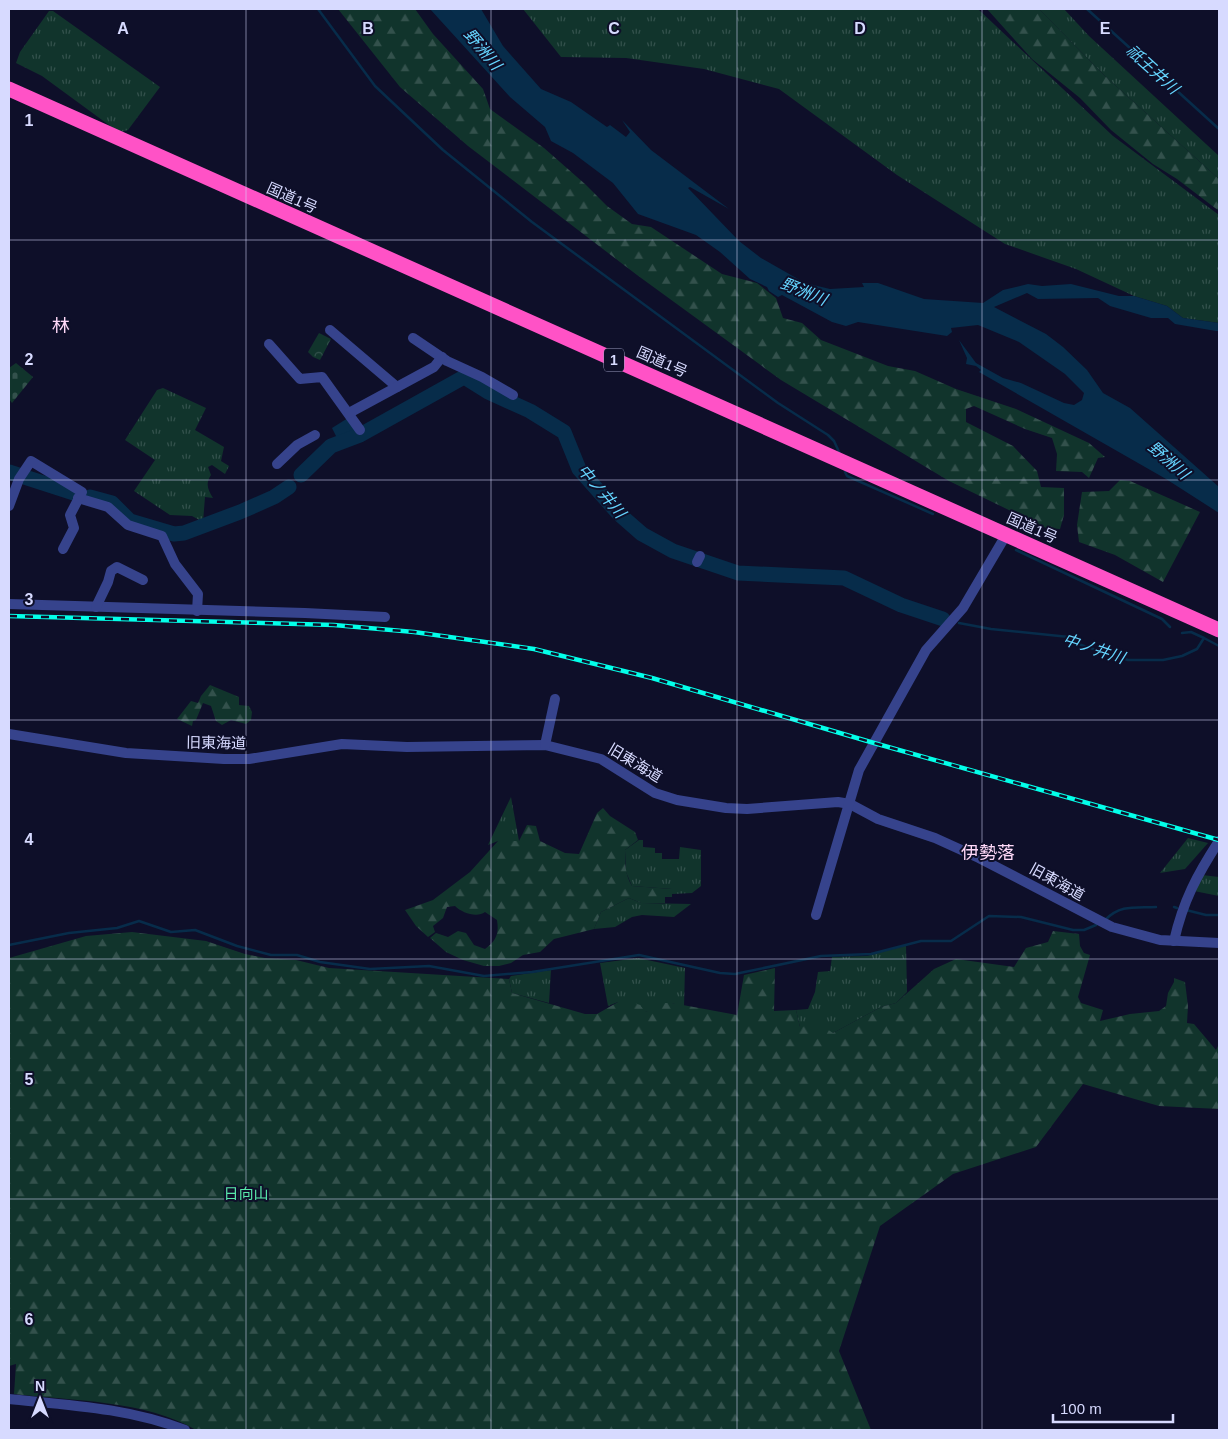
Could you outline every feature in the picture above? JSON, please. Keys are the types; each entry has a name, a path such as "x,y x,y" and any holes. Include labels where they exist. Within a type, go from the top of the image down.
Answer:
{"highway":[{"name":"国道1号","path":"9,89 1219,630"}],"street":[{"path":"330,330 397,387"},
{"path":"413,338 442,357 513,395"},
{"path":"270,344 300,379 322,377 360,430"},
{"path":"349,413 434,367 442,357"},
{"path":"277,464 297,445 315,435"},
{"path":"9,506 21,476 31,461 82,492 70,515 74,528 63,549"},
{"path":"78,498 108,507 128,524 162,536 175,564 198,594 197,611"},
{"path":"816,916 859,770 916,667 936,636 963,608 1006,535"},
{"path":"96,607 111,571 117,567 143,580"},
{"path":"9,604 197,611 305,612 385,617"},
{"path":"545,745 555,699"},
{"name":"旧東海道","path":"9,734 126,753 224,759 258,758 342,744 407,747 545,745 601,759 655,793 677,800 726,808 764,809 838,802 850,804 878,819 935,838 979,858 1098,921 1129,933 1174,941 1219,943"},
{"path":"1174,941 1181,911 1189,891 1199,871 1219,842"},
{"path":"9,1399 114,1410 161,1421 185,1430"}],"green space":[{"path":"338,9 415,9 433,34 483,89 490,109 544,148 607,206 632,224 651,227 722,274 757,283 776,298 783,318 802,323 821,340 888,366 915,371 956,389 1016,409 1089,443 1105,457 1098,458 1089,478 1082,472 1056,471 1057,454 1052,438 1025,429 974,406 966,409 966,422 1013,446 1037,471 1041,487 1064,488 1064,515 1060,529 1046,528 949,481 781,380 637,275 468,146 400,87"},
{"path":"523,9 978,9 1113,136 1219,215 1219,323 1183,318 1167,306 1134,296 1076,269 1005,244 897,175 779,89 704,69 626,58 561,57"},
{"path":"987,9 1039,9 1105,76 1219,179 1219,211 1177,179 1153,164 1111,130 1080,98 1032,59"},
{"path":"1039,9 1064,9 1089,36 1219,156 1219,179 1105,76"},
{"path":"49,11 53,11 160,87 128,130 121,132 113,128 42,76 16,63 20,52"},
{"path":"319,333 331,339 320,360 308,352"},
{"path":"16,363 33,377 12,403 9,399 9,368"},
{"path":"163,388 206,408 195,430 224,447 221,461 229,466 225,474 212,465 208,467 211,475 208,487 213,498 205,497 203,522 192,516 170,515 134,491 155,460 125,440 157,390"},
{"path":"1120,480 1130,481 1200,512 1163,582 1115,555 1079,542 1077,525 1082,492 1109,491"},
{"path":"210,685 239,697 239,705 249,706 252,712 251,720 246,724 231,720 222,725 216,721 211,706 203,703 192,726 177,719 191,701 198,703"},
{"path":"511,797 519,841 498,841 488,845"},
{"path":"603,808 610,816 635,832 638,840 625,850 625,864 632,886 672,889 672,897 665,897 665,903 641,903 629,898 601,912 594,929 554,939 540,952 523,955 511,963 499,966 484,966 463,960 446,952 430,938 436,933 448,937 458,931 466,933 474,945 485,949 495,939 498,929 497,920 485,912 474,915 465,913 455,906 447,907 443,918 433,926 435,932 428,937 416,926 405,910 433,900 470,872 498,841 519,841 527,825 536,826 540,841 565,853 579,854 597,813"},
{"path":"1188,838 1208,843 1185,869 1160,873"},
{"path":"639,840 643,840 643,847 655,848 655,853 662,853 662,859 679,859 680,847 701,850 701,886 692,893 672,894 672,889 632,886 626,872 625,850"},
{"path":"1202,875 1219,877 1219,896 1194,891"},
{"path":"629,898 641,903 691,904 674,917 642,915 632,917 615,927 594,929 601,912"},
{"name":"日向山","path":"1053,931 1079,934 1080,946 1084,953 1090,955 1078,997 1081,1003 1103,1010 1100,1021 1130,1014 1159,1011 1166,1006 1168,993 1174,978 1185,982 1188,1006 1187,1023 1194,1024 1216,1050 1219,1044 1219,1109 1159,1106 1083,1084 1036,1147 953,1174 880,1226 839,1351 871,1430 196,1430 176,1420 132,1407 14,1394 16,1364 9,1366 9,958 86,936 132,932 206,941 245,954 265,958 296,960 329,968 509,979 512,993 585,1014 597,1014 618,1002 629,1001 640,1005 646,1012 661,1003 672,1003 737,1015 744,975 775,968 774,1011 796,1010 800,1027 818,1023 833,1033 881,1007 896,1003 934,969 956,959 1014,967 1026,948 1048,942"},
{"path":"906,945 907,992 896,1003 881,1007 833,1033 800,1027 796,1010 808,1009 815,992 818,972 830,971 832,957 867,956"},
{"path":"638,958 685,968 684,1007 672,1003 646,1012 618,1002 608,1006 600,963"},
{"path":"551,970 549,1003 512,993 509,979 511,976"}],"water":[{"name":"野洲川","path":"430,9 481,9 503,46 541,89 571,102 607,127 610,125 626,137 630,132 622,120 651,150 729,209 690,187 688,188 739,241 761,258 805,283 830,289 864,287 862,283 878,283 924,299 983,303 1003,290 1028,284 1042,286 1071,284 1119,296 1134,296 1167,306 1183,318 1219,323 1219,331 1175,324 1168,318 1151,318 1110,306 1098,298 1038,299 1027,293 994,307 1046,334 1063,347 1087,370 1103,393 1130,408 1219,487 1219,513 1166,479 979,372 981,370 976,366 966,364 967,358 959,340 976,363 1003,378 1021,383 1064,403 1074,405 1082,400 1084,393 1065,374 1019,342 978,325 951,328 952,332 947,336 858,322 846,326 832,322 782,295 778,297 769,291 767,287 750,279 720,252 696,235 638,214 613,183 573,153 551,141 545,127 510,97"},
{"path":"348,418 356,432 337,438 332,428"}],"waterway":[{"path":"318,9 375,86 443,150 532,222 778,403 828,435 834,441 840,454"},
{"name":"祇王井川","path":"1087,9 1219,129"},
{"name":"中ノ井川","path":"301,475 331,446 360,435 464,377 488,392 530,411 564,432 579,469 618,513 642,534 673,551 738,573 844,578 901,605 943,619"},
{"name":"中ノ井川","path":"9,472 74,493"},
{"path":"845,472 847,476 933,514"},
{"name":"中ノ井川","path":"90,497 112,503 130,521 174,534 184,533 240,512 274,497 289,487"},
{"path":"1016,550 1162,619 1170,627"},
{"name":"中ノ井川","path":"959,623 991,629 1069,637 1081,645 1128,660 1163,660 1182,656 1197,649 1204,638 1219,646"},
{"path":"1182,633 1191,632 1204,638"},
{"path":"1105,920 1123,909 1156,907"},
{"path":"1186,910 1206,915 1219,915"},
{"path":"9,945 69,933 117,928 139,921 171,932 195,930 237,946 271,955 297,955 320,962 370,969 429,966 484,976 532,972 639,955 720,973 735,974 821,956 871,954 921,941 951,941 989,916 1021,917 1073,930 1084,930 1096,925"}],"railway":[{"path":"9,616 334,625 414,632 534,649 652,678 874,743 1219,840"}],"district":[{"name":"林","path":"61,326"},
{"name":"伊勢落","path":"988,853"}]}
